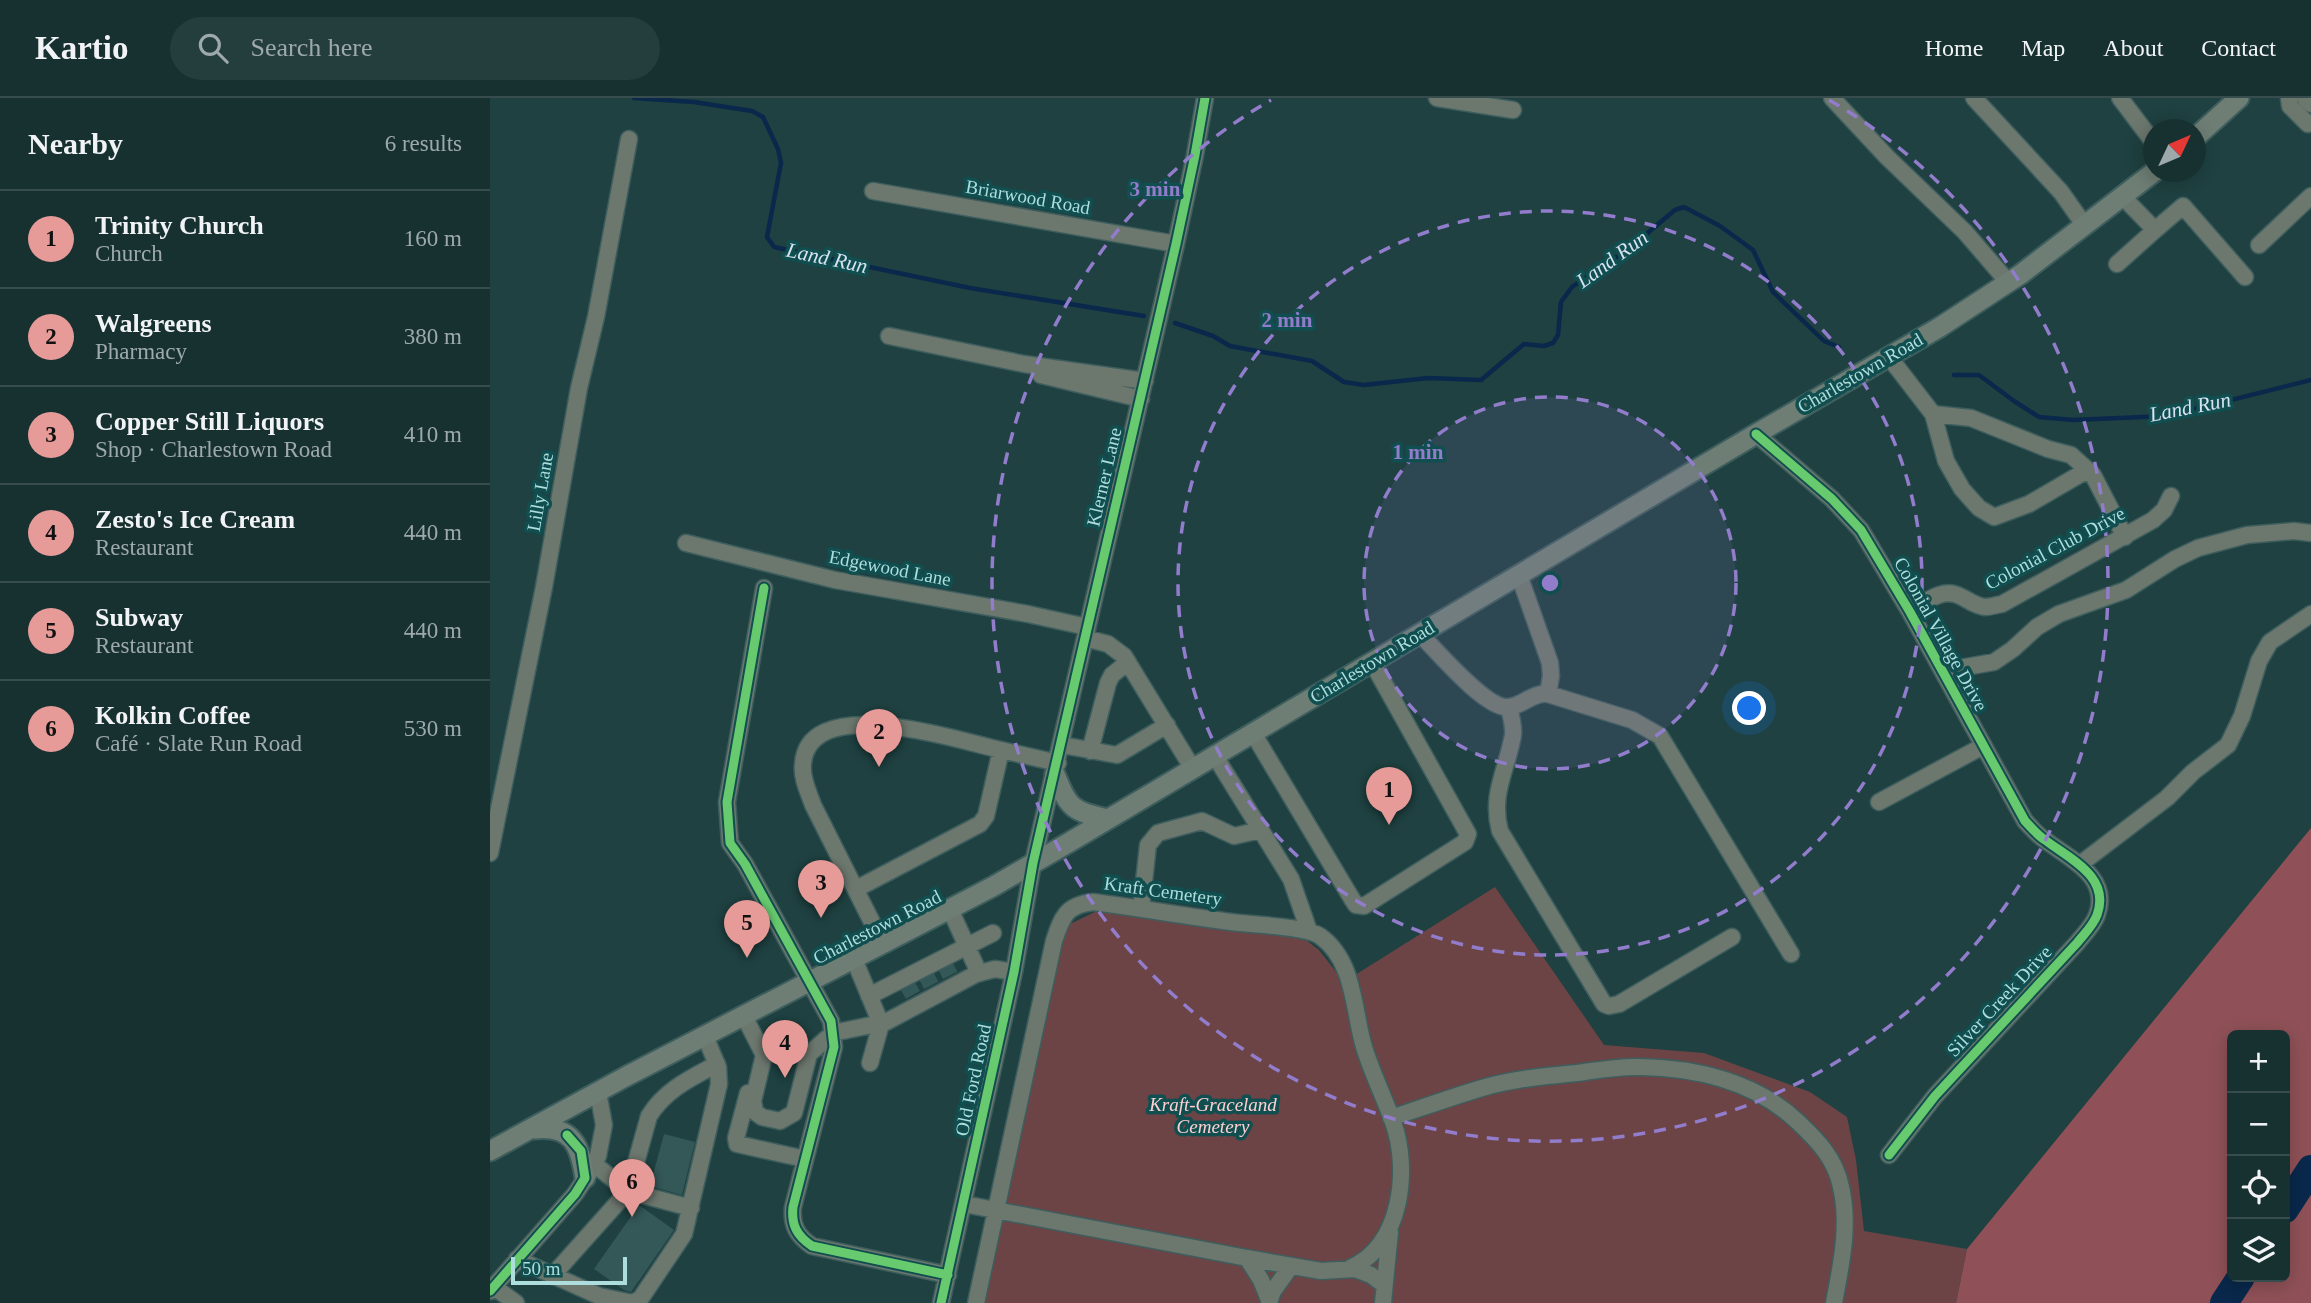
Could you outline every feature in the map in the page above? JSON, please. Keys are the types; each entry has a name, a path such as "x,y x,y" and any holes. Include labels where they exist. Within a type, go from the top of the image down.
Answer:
{"main road":[{"path":"2206,127 2239,98"},
{"name":"Charlestown Road","path":"490,1151 1034,863 1889,357 2008,282 2143,181"},
{"path":"1057,769 1063,794 1071,807 1083,814 1108,819"},
{"path":"532,1129 550,1127 571,1139 581,1152 589,1171"}],"street":[{"name":"Klerner Lane","path":"1034,863 1176,244 1205,98"},
{"path":"1437,98 1513,110"},
{"path":"1832,98 1887,157 1965,232 2008,282"},
{"path":"1974,98 2060,192 2085,226"},
{"path":"2120,98 2143,128"},
{"path":"2288,98 2290,106 2311,124"},
{"path":"2305,98 2311,104"},
{"name":"Lilly Lane","path":"490,853 544,587 579,388 596,317 629,139"},
{"name":"Briarwood Road","path":"873,191 1176,244"},
{"path":"2259,245 2311,196"},
{"path":"2123,197 2155,230"},
{"path":"2118,264 2183,206 2245,277"},
{"path":"889,336 1024,364 1145,381"},
{"path":"1889,357 1933,414 1946,461 1962,489 1979,508 1994,517 2029,504 2084,472 2093,475"},
{"path":"1032,373 1141,399"},
{"path":"1933,414 1971,418 2048,449 2071,455 2093,475 2125,537"},
{"name":"Colonial Village Drive","path":"1756,434 1852,518 1910,612 2025,821 2045,840 2079,864"},
{"name":"Colonial Club Drive","path":"1910,612 1938,595 1952,593 1987,607 2002,604 2152,520 2164,510 2171,496"},
{"path":"1945,676 1960,668 1994,662 2013,649 2037,626 2059,614 2126,590 2198,548 2247,535 2294,531 2311,533"},
{"name":"Edgewood Lane","path":"686,543 835,580 1028,614 1108,643 1117,648 1128,662"},
{"path":"1519,575 1550,663 1552,676 1548,694"},
{"path":"764,588 727,802 730,843 745,864 831,1021 833,1033 831,1058 792,1217 798,1234 812,1246 948,1276"},
{"path":"2079,864 2166,798 2193,772 2228,745 2242,716 2259,660 2270,642 2311,614"},
{"path":"1420,634 1479,692 1498,705 1509,708 1538,694 1548,694 1632,720 1660,736 1791,954"},
{"path":"1090,751 1108,683 1112,675 1128,662 1193,769"},
{"path":"1253,733 1352,899 1356,905 1364,906 1465,842 1468,834 1372,662"},
{"path":"1509,708 1513,734 1496,795 1500,831 1604,1004 1619,1004 1732,937"},
{"path":"883,944 805,784 802,766 804,756 820,734 846,725 884,725 1001,750 1057,769"},
{"path":"1062,745 1112,755 1122,753 1167,726"},
{"path":"1880,802 1983,746"},
{"path":"856,889 980,824 986,816 1001,750"},
{"path":"1215,756 1291,879 1309,931 1331,946 1342,961 1364,1045 1391,1118 1398,1145 1400,1170 1390,1229 1383,1303"},
{"path":"1141,909 1148,845 1158,833 1202,821 1234,836 1261,830"},
{"name":"Old Ford Road","path":"941,1303 1014,972 1034,863"},
{"name":"Silver Creek Drive","path":"1889,1155 1936,1096 2091,925 2100,898 2092,877 2079,864"},
{"name":"Kraft Cemetery","path":"976,1303 1054,942 1060,924 1072,908 1093,902 1309,931"},
{"path":"950,909 979,973"},
{"path":"869,996 993,933"},
{"path":"854,959 881,1024 870,1063"},
{"path":"744,1016 764,1055 753,1107 762,1117 780,1121 794,1112 809,1054 833,1033 881,1024 953,981 995,969 1014,972"},
{"path":"517,1259 599,1296 634,1303 641,1298 684,1234 691,1208 717,1098 720,1074 705,1036"},
{"path":"756,1039 755,1063 736,1142 740,1146 805,1159"},
{"path":"552,1276 628,1191 653,1109 669,1092 718,1064"},
{"path":"1391,1118 1484,1088 1539,1076 1643,1067 1696,1072 1735,1083 1772,1101 1792,1116 1820,1142 1833,1163 1841,1188 1845,1224 1834,1303"},
{"path":"516,1303 492,1289 575,1194 598,1156 604,1125 598,1092"},
{"path":"589,1171 628,1191 691,1208"},
{"path":"964,1204 1329,1271 1350,1268 1370,1255 1390,1229"},
{"path":"1247,1258 1261,1280 1269,1301"},
{"path":"1269,1301 1280,1279 1291,1266"},
{"path":"1350,1268 1371,1275 1384,1285"}],"green space":[{"name":"Kraft-Graceland Cemetery","path":"1495,887 1604,1045 1704,1053 1810,1092 1847,1117 1856,1160 1864,1231 1967,1249 1956,1303 978,1303 1060,934 1070,924 1101,909 1302,937 1319,950 1344,982"}],"shaded area":[{"path":"2311,828 2311,1303 1956,1303 1967,1249"}],"building":[{"path":"664,1134 695,1142 682,1195 650,1186"},
{"path":"639,1205 674,1230 631,1292 594,1269"}],"waterway":[{"name":"Land Run","path":"634,98 694,102 752,111 763,117 778,149 781,163 767,237 774,247 970,288 1144,316"},
{"name":"Land Run","path":"1175,323 1213,336 1230,346 1312,361 1344,382 1364,385 1428,378 1481,380 1524,344 1544,346 1553,343 1558,335 1561,302 1572,287 1627,250 1675,210 1684,207 1720,226 1753,250 1773,292 1824,341 1839,347"},
{"name":"Land Run","path":"1954,375 1979,375 2039,417 2073,420 2167,416 2311,380"},
{"path":"2290,1201 2311,1169"},
{"path":"2224,1303 2238,1282"}],"tunnel":[{"path":"943,961 951,977"},
{"path":"924,971 932,987"},
{"path":"905,981 914,997"}],"cycle path":[{"path":"941,1303 1014,972 1033,863 1176,244 1205,98"},
{"path":"1756,434 1832,499 1861,530 1910,612 2025,821 2039,836 2086,870 2098,890 2100,902 2097,915 2088,930 1935,1096 1889,1155"},
{"path":"764,588 727,802 730,843 745,864 831,1021 834,1047 793,1207 794,1225 802,1238 812,1246 948,1275"},
{"path":"490,1291 575,1194 585,1178 581,1151 567,1135"}],"place":[{"name":"Walgreens","path":"879,767"},
{"name":"Trinity Church","path":"1389,825"},
{"name":"Copper Still Liquors","path":"821,918"},
{"name":"Subway","path":"747,958"},
{"name":"Zesto's Ice Cream","path":"785,1078"},
{"name":"Kolkin Coffee","path":"632,1217"}]}
